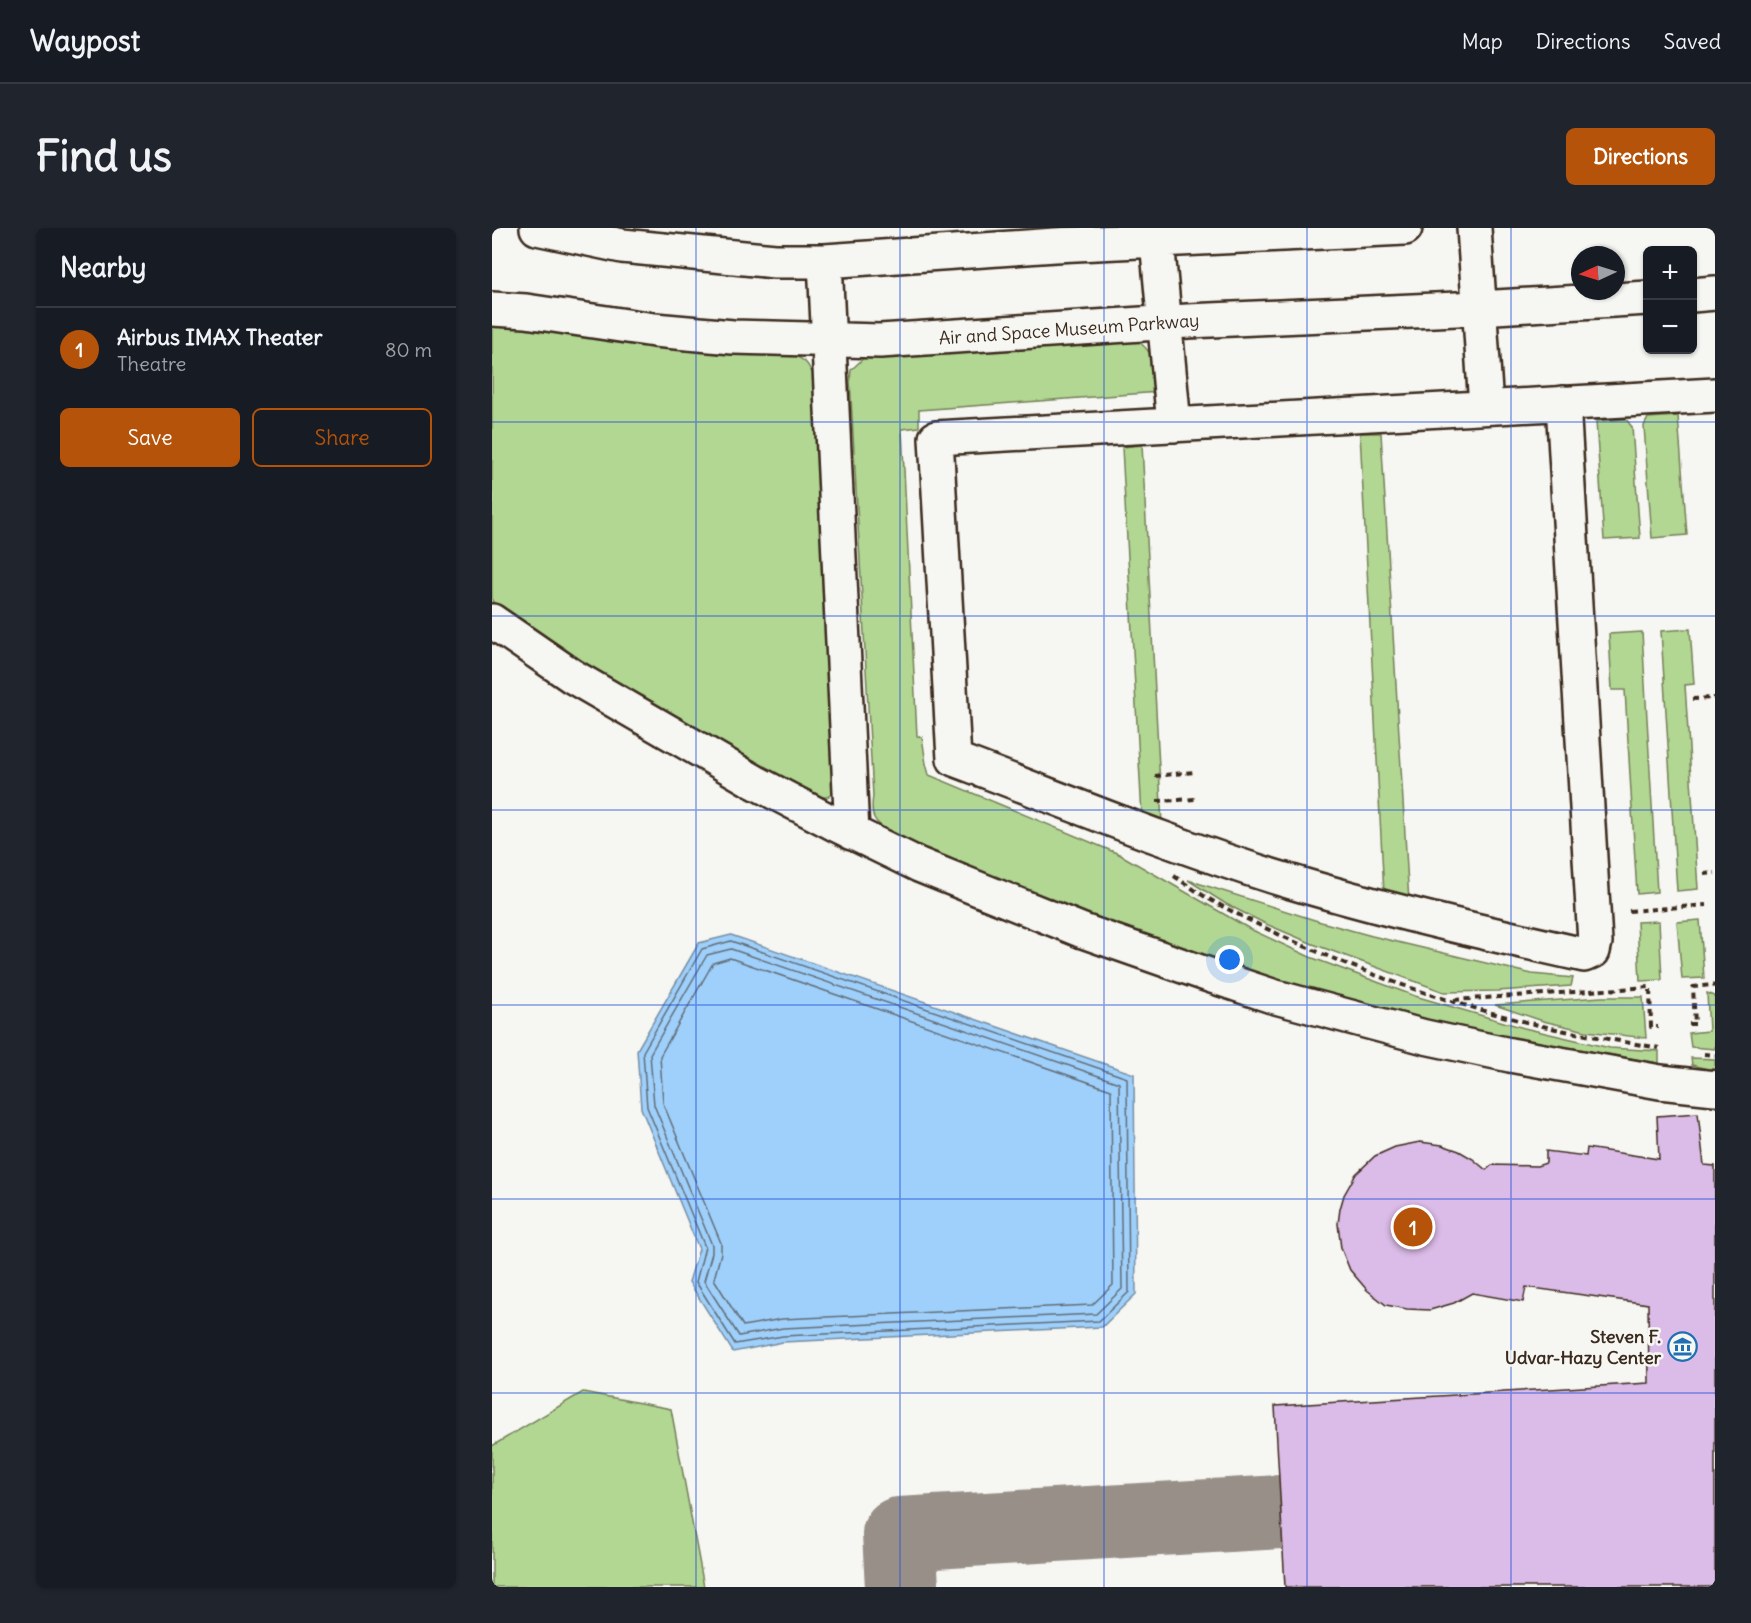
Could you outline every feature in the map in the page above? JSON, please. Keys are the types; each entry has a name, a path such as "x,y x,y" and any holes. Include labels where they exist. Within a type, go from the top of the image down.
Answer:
{"street":[{"path":"537,228 622,246 775,261 825,261 1055,245 1405,228"},
{"path":"1474,228 1486,407"},
{"path":"1157,240 1174,425"},
{"path":"825,261 852,833"},
{"path":"1697,295 1715,293"},
{"name":"Air and Space Museum Parkway","path":"492,309 526,311 654,330 733,337 880,341 1165,322 1643,298"},
{"path":"492,302 526,311"},
{"path":"1563,404 1595,942 1593,951 1584,956 1362,902 1274,876 1199,851 954,759 936,438 1715,395"},
{"path":"492,621 572,676 755,782 852,833 919,865 1083,931 1272,996 1425,1037 1660,1082 1715,1088"}],"path":[{"path":"1692,699 1715,698"},
{"path":"1155,776 1194,772"},
{"path":"1157,801 1196,799"},
{"path":"1704,874 1715,873"},
{"path":"1172,875 1219,904 1287,938 1394,982 1555,1028 1659,1048"},
{"path":"1629,911 1707,905"},
{"path":"1689,1024 1695,1024 1693,987 1715,986"},
{"path":"1452,1000 1650,987 1651,1027 1658,1027"}],"green space":[{"path":"492,320 705,352 791,355 800,358 809,366 815,379 836,792 827,797 817,797 745,759 568,654 492,601"},
{"path":"1136,339 1152,357 1159,392 919,410 919,427 902,429 917,736 922,737 929,775 1119,854 1250,929 1310,957 1415,996 1524,1028 1610,1048 1659,1051 1659,1063 1404,1016 1343,1001 1176,951 971,871 890,832 876,821 872,809 851,370 868,354"},
{"path":"1678,416 1687,535 1652,538 1644,426 1648,418"},
{"path":"1626,419 1632,427 1640,538 1604,540 1596,421"},
{"path":"1360,433 1381,433 1409,902 1384,894"},
{"path":"1142,445 1162,824 1142,816 1122,447"},
{"path":"1690,629 1694,684 1685,685 1698,889 1677,891 1661,631"},
{"path":"1642,632 1657,892 1637,894 1625,690 1612,690 1609,634"},
{"path":"1188,880 1372,936 1532,974 1573,978 1571,986 1444,992 1313,944 1266,924 1226,904"},
{"path":"1700,920 1704,978 1682,979 1677,922"},
{"path":"1659,921 1662,980 1640,981 1637,922"},
{"path":"1707,993 1715,996 1715,1049 1691,1047 1689,1033 1709,1031"},
{"path":"1601,997 1643,997 1646,1038 1586,1031 1543,1021 1495,1005"},
{"path":"1691,1058 1715,1059 1715,1071 1692,1065"},
{"path":"583,1392 671,1409 704,1587 492,1587 492,1446"}],"water":[{"path":"731,935 1134,1074 1136,1294 1102,1327 783,1342 733,1352 689,1282 699,1249 641,1108 637,1050 699,943"}],"building":[{"name":"Steven F. Udvar-Hazy Center","path":"1698,1113 1704,1165 1715,1166 1715,1587 1285,1587 1275,1406 1649,1383 1648,1304 1526,1287 1523,1302 1472,1293 1454,1303 1430,1310 1386,1305 1367,1290 1350,1270 1341,1248 1338,1224 1340,1209 1344,1195 1356,1174 1375,1156 1395,1147 1420,1142 1442,1145 1459,1151 1486,1170 1492,1165 1537,1166 1546,1163 1546,1151 1586,1156 1587,1148 1659,1159 1657,1116"}],"taxiway":[{"path":"902,1587 899,1534 1281,1512"}],"place":[{"name":"Airbus IMAX Theater","path":"1413,1227"},
{"name":"Steven F. Udvar-Hazy Center","path":"1682,1346"}]}
